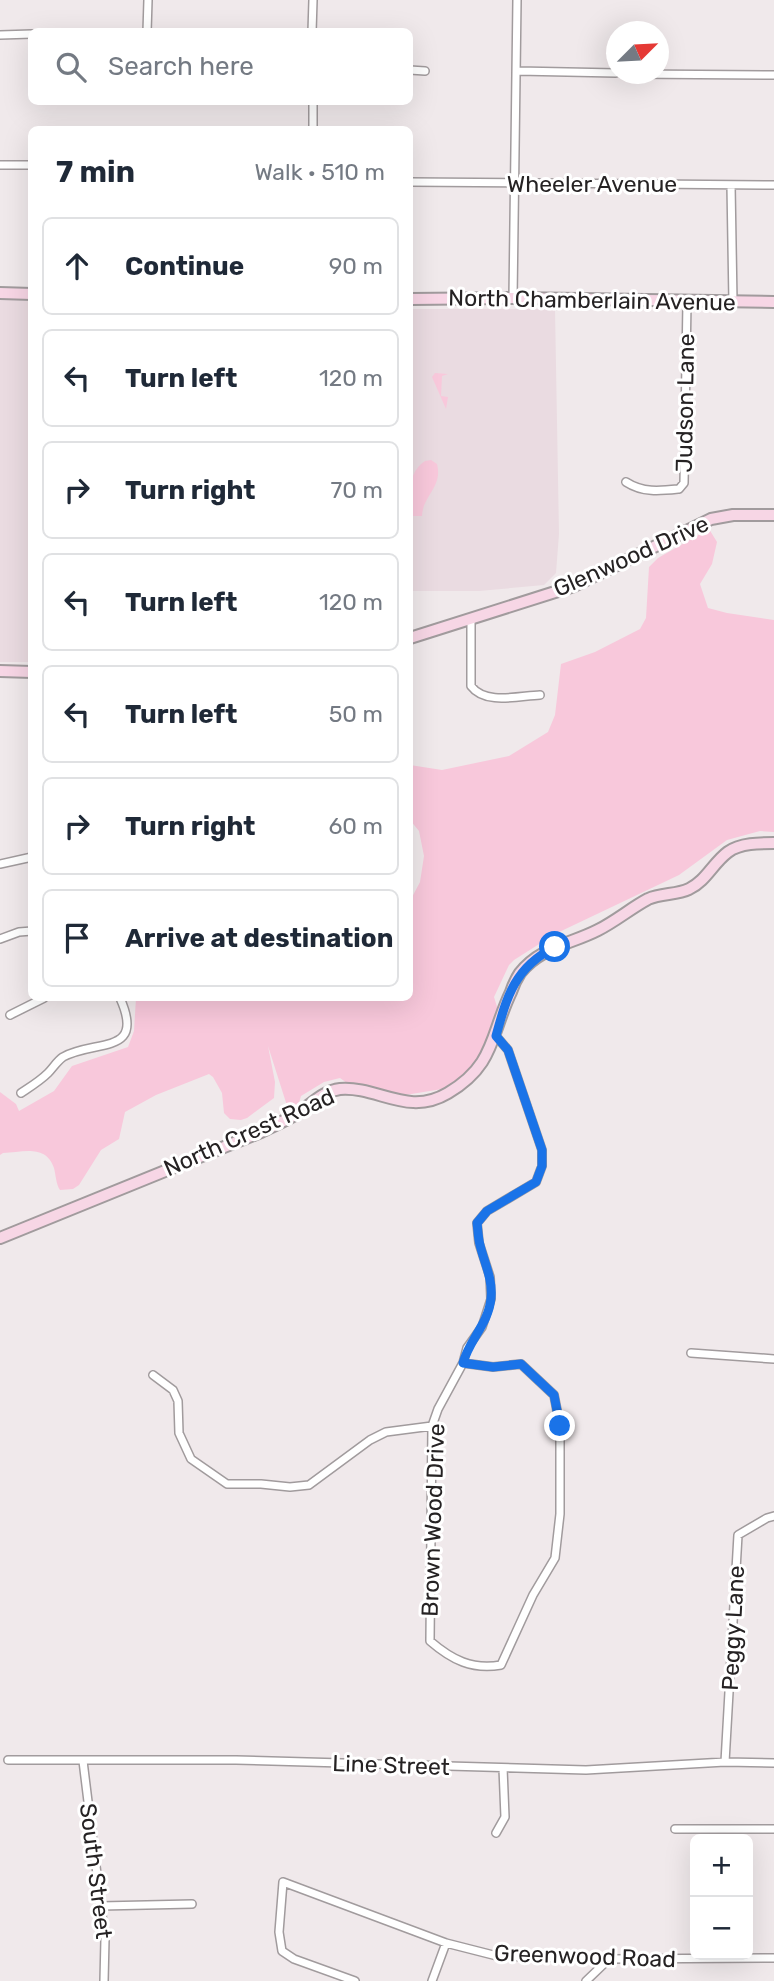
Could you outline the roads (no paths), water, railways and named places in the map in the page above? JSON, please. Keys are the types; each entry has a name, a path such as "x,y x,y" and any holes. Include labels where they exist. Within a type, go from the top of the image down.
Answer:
{"street":[{"path":"147,28 148,0"},
{"path":"312,28 313,0"},
{"path":"513,298 517,0"},
{"path":"0,35 28,34"},
{"path":"413,70 425,71"},
{"path":"518,71 606,73"},
{"path":"669,74 774,75"},
{"path":"313,105 313,126"},
{"path":"0,165 28,165"},
{"name":"Wheeler Avenue","path":"413,182 774,185"},
{"path":"730,185 733,302"},
{"path":"0,293 28,294"},
{"name":"North Chamberlain Avenue","path":"413,299 774,302"},
{"name":"Judson Lane","path":"626,482 636,488 656,492 679,489 684,483 687,302"},
{"name":"Glenwood Drive","path":"413,637 574,586 711,519 733,515 774,515"},
{"path":"471,618 471,686 477,694 487,697 540,695"},
{"path":"0,671 28,672"},
{"name":"North Crest Road","path":"0,1238 261,1132 300,1112 323,1094 337,1089 352,1089 400,1102 423,1103 446,1094 475,1074 485,1060 496,1036 505,1003 519,974 538,956 596,931 650,898 688,890 699,883 729,851 756,843 774,844"},
{"path":"0,864 28,858"},
{"path":"0,939 28,931"},
{"path":"9,1016 38,1001"},
{"path":"22,1093 48,1073 61,1058 80,1050 110,1045 122,1038 128,1028 126,1010 122,1001"},
{"name":"Brown Wood Drive","path":"463,1363 493,1367 521,1364 554,1395 560,1426 559,1525 555,1558 533,1595 501,1665 485,1668 449,1657 430,1641 432,1426 438,1409 463,1363 467,1348 482,1327 491,1299 490,1277 479,1243 477,1223 487,1211 536,1182 542,1166 542,1150 508,1050 496,1036"},
{"path":"691,1353 774,1359"},
{"path":"153,1375 173,1390 178,1401 178,1433 191,1459 226,1484 261,1484 290,1488 309,1485 351,1452 386,1432 432,1426"},
{"name":"Peggy Lane","path":"725,1762 738,1535 774,1516"},
{"name":"Line Street","path":"8,1760 236,1760 586,1770 725,1762 774,1763"},
{"name":"South Street","path":"83,1761 106,1954 104,1981"},
{"path":"496,1833 505,1817 503,1768"},
{"path":"675,1829 774,1829"},
{"name":"Greenwood Road","path":"355,1981 294,1959 282,1951 279,1932 283,1882 446,1943 497,1956 609,1959 774,1958"},
{"path":"101,1906 192,1904"},
{"path":"432,1981 446,1943"},
{"path":"586,1981 609,1959"}]}
